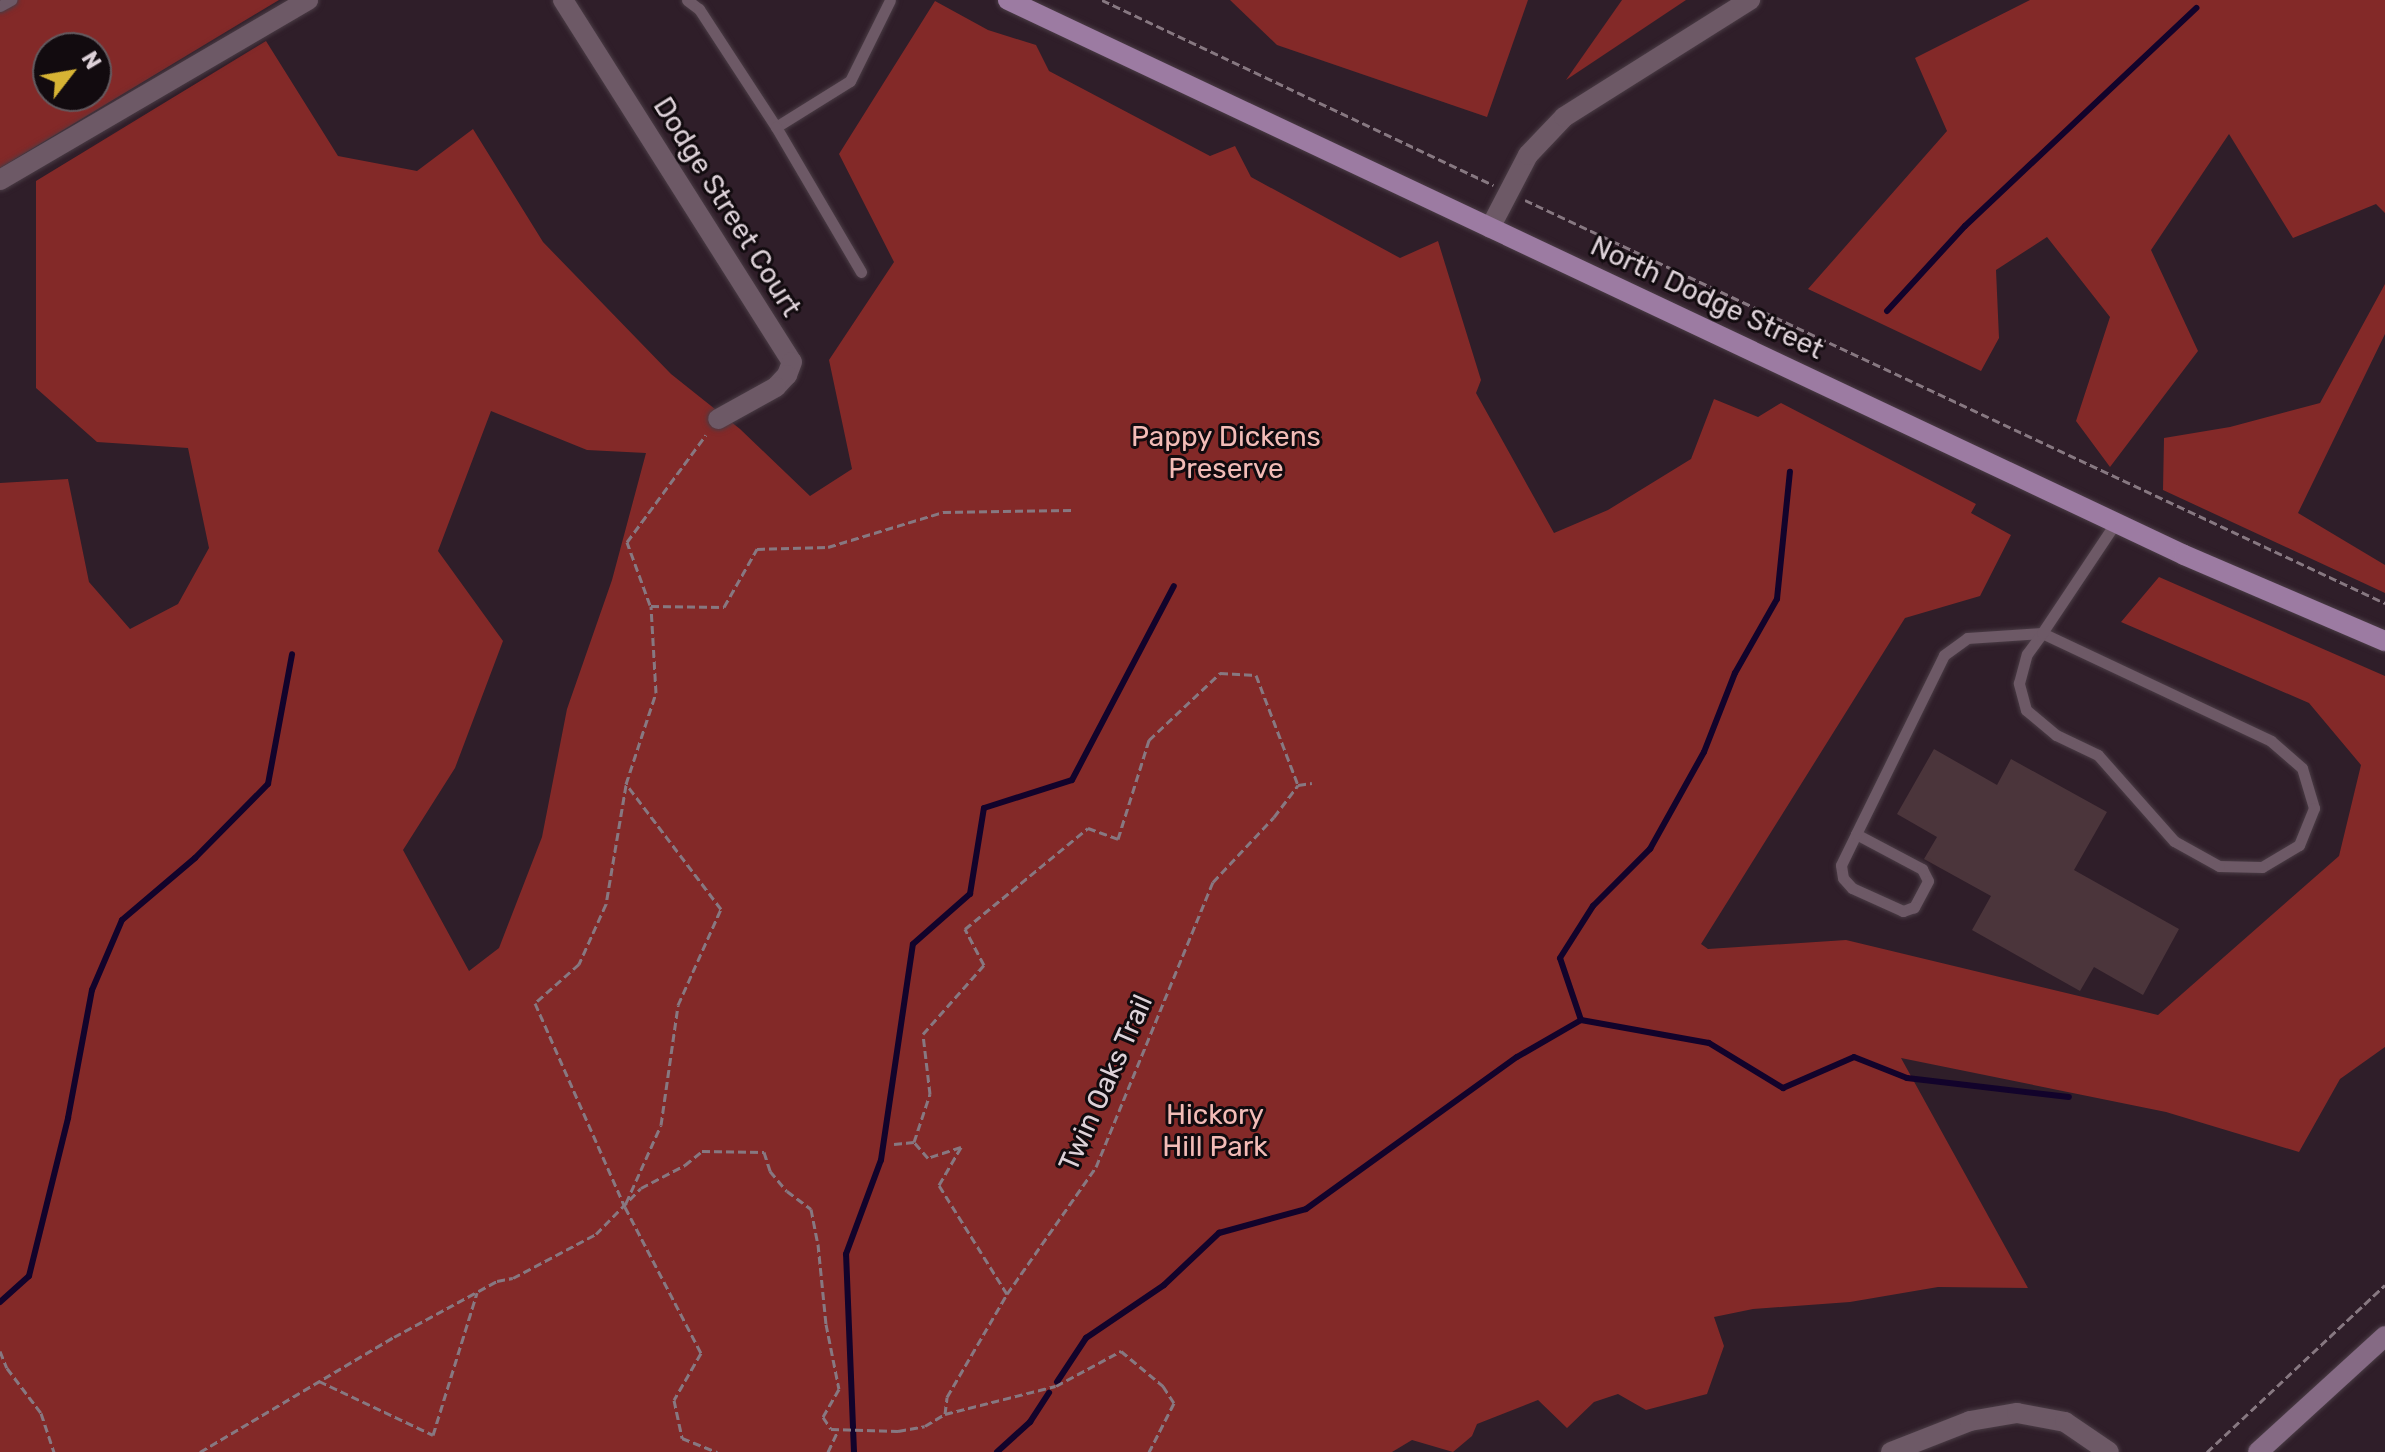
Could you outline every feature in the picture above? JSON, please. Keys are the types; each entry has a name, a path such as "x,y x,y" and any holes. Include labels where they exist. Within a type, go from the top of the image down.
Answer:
{"main road":[{"name":"North Dodge Street","path":"1008,0 2184,555 2385,641"},
{"path":"2258,1452 2385,1336"}],"street":[{"path":"0,180 308,0"},
{"name":"Dodge Street Court","path":"563,0 792,362 776,387 718,419"},
{"path":"1490,228 1528,155 1564,117 1750,0"},
{"path":"1891,1452 1970,1421 2017,1413 2065,1422 2109,1452"}],"lane":[{"path":"0,6 11,0"},
{"path":"687,0 699,9 776,127 861,272"},
{"path":"776,127 850,81 890,0"},
{"path":"1856,834 1922,869 1928,881 1914,907 1903,911 1852,888 1843,878 1841,865 1856,834 1944,655 1967,638 2042,633 2271,741 2302,768 2314,808 2299,845 2262,867 2219,866 2174,841 2098,755 2056,735 2026,710 2019,683 2027,654 2042,633 2116,522"}],"path":[{"path":"1102,0 2385,603"},
{"path":"717,1452 682,1438 674,1400 701,1353 625,1207 535,1003 579,964 606,904 626,784 656,693 651,606 627,542 718,419"},
{"path":"651,606 724,607 757,549 828,547 943,512 1073,510"},
{"path":"914,1142 930,1094 923,1034 984,965 965,929 1088,828 1118,839 1149,740 1220,673 1256,675 1298,785 1312,783"},
{"path":"625,1207 661,1125 678,1005 721,909 626,784"},
{"name":"Twin Oaks Trail","path":"945,1414 947,1397 1007,1294 1096,1167 1213,882 1274,817 1298,785"},
{"path":"894,1144 914,1142"},
{"path":"914,1142 928,1158 961,1147 939,1185 1007,1294"},
{"path":"200,1452 477,1293 596,1234 641,1188 685,1165 702,1151 764,1152 770,1171 787,1191 811,1209 818,1244 821,1296 839,1389 823,1417 831,1429 898,1431 925,1426 945,1414 1056,1386 1121,1351 1163,1386 1174,1403 1149,1452"},
{"path":"2207,1452 2385,1285"},
{"path":"319,1381 433,1435 477,1293"},
{"path":"0,1351 7,1368 41,1413 54,1452"},
{"path":"828,1452 838,1431"}],"green space":[{"path":"0,0 279,0 112,101 112,32 32,32 32,112 93,112 0,168"},
{"path":"1230,0 1528,0 1487,117 1277,45"},
{"path":"1622,0 1686,0 1566,80"},
{"path":"2030,0 2385,0 2385,213 2376,204 2293,238 2229,134 2151,250 2198,351 2110,467 2076,421 2110,317 2047,237 1996,270 1999,338 1981,371 1808,289 1947,131 1915,58"},
{"path":"935,1 988,30 1036,45 1049,71 1210,156 1235,146 1251,177 1400,258 1438,241 1481,380 1476,393 1554,533 1608,510 1691,459 1714,399 1758,417 1781,403 1976,504 1971,513 2011,535 1980,596 1905,618 1701,944 1708,949 1846,940 2158,1015 2339,856 2361,765 2309,703 2121,622 2159,577 2385,676 2385,1047 2340,1079 2299,1152 2166,1112 1901,1058 2028,1288 1938,1287 1850,1302 1753,1309 1714,1317 1724,1346 1707,1394 1646,1410 1618,1394 1594,1402 1567,1428 1538,1400 1477,1424 1472,1436 1453,1452 1412,1440 1392,1452 0,1452 0,483 68,479 89,582 130,629 178,604 209,548 188,448 97,442 36,388 36,181 266,41 338,156 417,171 473,129 543,242 671,374 740,429 810,496 852,469 829,360 894,262 839,154","holes":["491,411 587,450 646,453 612,580 567,709 542,837 499,948 469,971 403,850 455,768 503,641 438,551"]},
{"path":"2385,284 2385,334 2298,513 2385,565 2385,593 2163,490 2164,438 2230,427 2320,403"}],"building":[{"path":"1934,749 1997,785 2011,759 2107,812 2074,870 2179,929 2143,995 2094,967 2080,991 1972,930 1991,896 1924,859 1937,837 1897,814"}],"waterway":[{"path":"1887,311 1965,226 2196,8"},
{"path":"1581,1020 1560,958 1593,906 1650,849 1704,752 1735,673 1777,599 1790,472"},
{"path":"854,1452 846,1254 881,1160 913,944 970,894 984,808 1072,780 1174,586"},
{"path":"0,1302 29,1276 68,1118 92,990 122,920 195,858 268,784 292,654"},
{"path":"1057,1382 1086,1338 1164,1285 1219,1233 1306,1209 1517,1057 1581,1020 1709,1043 1783,1088 1854,1057 1907,1078 2069,1097"},
{"path":"997,1452 1030,1422 1049,1393"}],"park label":[{"name":"Pappy Dickens Preserve","path":"1226,453"},
{"name":"Hickory Hill Park","path":"1215,1131"}]}
